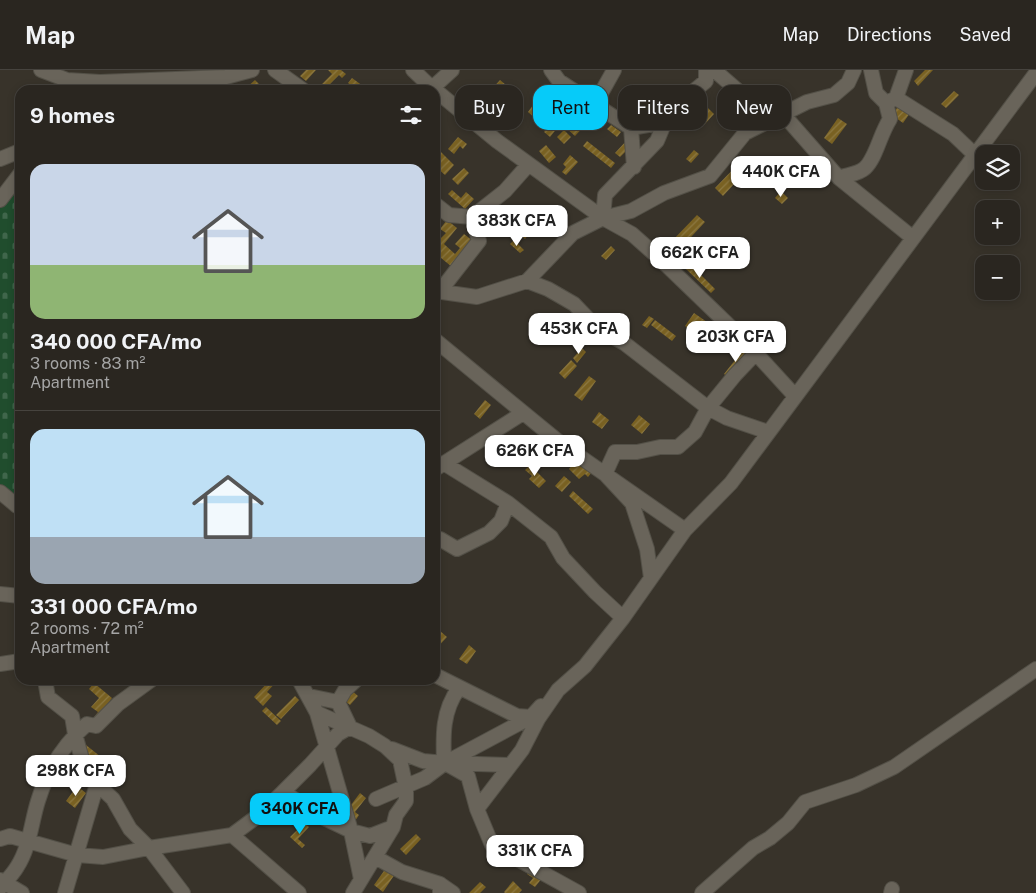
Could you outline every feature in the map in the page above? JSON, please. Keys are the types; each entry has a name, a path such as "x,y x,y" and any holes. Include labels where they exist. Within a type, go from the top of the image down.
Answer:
{"street":[{"path":"41,70 68,84 226,77 252,70"},
{"path":"275,70 296,85"},
{"path":"414,70 429,85"},
{"path":"437,85 452,70"},
{"path":"551,70 559,81 565,85"},
{"path":"606,85 614,70"},
{"path":"701,85 706,81 706,70"},
{"path":"714,70 731,85"},
{"path":"791,109 807,102 834,95 848,83 854,70"},
{"path":"359,887 393,827 396,815 406,794 445,763 531,717 585,666 623,618 685,530 731,483 975,155 953,134 876,93 871,70"},
{"path":"838,178 864,170 874,153 882,130 890,119 891,100 906,70"},
{"path":"982,145 1030,74"},
{"path":"440,95 484,131 603,218 632,234 742,338 796,396"},
{"path":"791,123 838,178 913,238"},
{"path":"631,130 634,167"},
{"path":"603,218 605,195 657,141 662,130"},
{"path":"440,291 477,296 527,281 573,233 603,218 631,211 664,193 710,176 745,133 751,130"},
{"path":"0,159 15,153"},
{"path":"440,208 449,215 472,217 505,190 529,164"},
{"path":"0,200 15,180"},
{"path":"440,287 479,241 472,217"},
{"path":"527,281 548,289 574,304 596,326 624,343 708,408 727,418 768,432"},
{"path":"440,344 559,442 685,530"},
{"path":"605,474 615,452 637,452 660,447 678,447 695,432 708,408 735,375 756,354"},
{"path":"523,413 440,466 508,503 551,537 563,558 594,592 623,618"},
{"path":"605,474 632,503 647,549 651,578"},
{"path":"0,492 15,504"},
{"path":"440,538 457,549 489,533 501,521 508,503"},
{"path":"0,594 15,596"},
{"path":"0,664 15,662"},
{"path":"702,893 753,848 770,838 788,823 805,802 856,785 894,766 1036,669"},
{"path":"440,678 517,716 531,717"},
{"path":"46,685 48,698 72,716 83,763 97,784 113,799 130,829 149,848 183,893"},
{"path":"22,893 1,884 18,867 29,841 38,801 56,759 75,734 87,724 96,726 118,704 144,685"},
{"path":"302,685 317,713 351,832 359,887"},
{"path":"338,702 350,685"},
{"path":"445,763 443,728 451,698 459,688"},
{"path":"477,809 522,750 538,719 558,690"},
{"path":"309,696 338,702"},
{"path":"338,702 350,726"},
{"path":"317,713 350,726 385,746 423,761 509,765"},
{"path":"0,839 10,836 77,855 103,857 198,839 232,835 259,815 338,734 350,726"},
{"path":"385,746 400,760 406,794"},
{"path":"445,763 468,776 477,809 492,845 579,893"},
{"path":"65,893 97,784"},
{"path":"283,792 324,818 351,832 370,836 393,827"},
{"path":"376,799 406,794"},
{"path":"232,835 299,893"},
{"path":"375,857 402,872 453,893"}],"green space":[{"path":"15,182 15,499 0,488 0,202"}],"building":[{"path":"306,70 316,70 306,81 300,76"},
{"path":"328,70 341,70 346,74 342,78 339,75 329,85 321,85 332,74"},
{"path":"925,70 933,70 918,86 914,81"},
{"path":"352,78 362,85 351,85 348,83"},
{"path":"255,80 260,85 249,85"},
{"path":"500,80 506,85 496,85"},
{"path":"954,91 959,95 946,108 941,104"},
{"path":"533,105 533,116 528,112"},
{"path":"899,105 910,113 903,123 892,115"},
{"path":"707,107 714,114 707,122"},
{"path":"838,118 847,124 832,144 824,138"},
{"path":"611,125 621,132 617,137 608,128"},
{"path":"545,130 556,130 550,137 544,132"},
{"path":"564,130 571,137 564,144 557,137"},
{"path":"568,130 581,130 575,136"},
{"path":"458,137 467,144 463,149 460,146 454,154 448,149"},
{"path":"628,139 633,144 620,157 615,153"},
{"path":"587,141 615,163 611,168 583,146"},
{"path":"546,145 556,157 549,163 539,151"},
{"path":"694,150 699,154 691,163 686,159"},
{"path":"440,153 454,165 445,175 440,170"},
{"path":"570,155 578,162 566,175 562,172 566,167 563,164"},
{"path":"741,161 749,168 723,196 715,188"},
{"path":"464,168 469,173 458,185 452,179"},
{"path":"452,190 461,198 466,192 474,199 465,209 448,194"},
{"path":"781,191 788,198 782,204 775,198"},
{"path":"697,215 705,222 679,250 671,242"},
{"path":"447,220 457,228 444,244 455,254 460,248 455,244 464,234 473,241 452,267 440,257 440,239 446,233 440,229"},
{"path":"529,220 538,227 531,236 529,234 525,239 519,234"},
{"path":"514,240 524,250 520,253 510,244"},
{"path":"611,246 615,250 606,260 601,256"},
{"path":"690,264 715,289 711,293 686,269"},
{"path":"694,313 707,322 702,328 696,324 691,330 685,326"},
{"path":"649,316 654,319 647,328 642,325"},
{"path":"655,320 676,336 672,341 651,325"},
{"path":"737,347 748,356 730,379 724,374 739,355 733,351"},
{"path":"582,348 586,352 577,363 573,358"},
{"path":"571,360 577,366 565,379 559,373"},
{"path":"589,376 596,381 582,401 574,395"},
{"path":"485,400 491,405 480,419 474,414"},
{"path":"599,412 609,420 602,429 592,422"},
{"path":"639,415 650,424 642,434 631,425"},
{"path":"578,459 592,472 588,477 585,474 579,479 569,469"},
{"path":"530,465 546,481 539,488 529,479 532,476 525,470"},
{"path":"564,476 571,482 562,492 555,486"},
{"path":"573,491 593,509 588,514 569,496"},
{"path":"440,631 447,637 440,645"},
{"path":"469,645 476,651 467,664 459,659"},
{"path":"92,685 96,685 112,698 106,706 110,709 97,724 92,720 98,712 91,707 99,698 89,689"},
{"path":"265,685 273,685 267,692 272,696 263,706 254,697"},
{"path":"350,689 358,696 350,705 342,698"},
{"path":"295,696 299,700 281,719 276,715"},
{"path":"266,707 281,721 277,725 262,711"},
{"path":"86,745 106,761 94,775 89,771 97,762 82,751"},
{"path":"77,786 86,793 75,808 66,801"},
{"path":"360,793 366,798 355,812 359,815 355,821 345,813"},
{"path":"304,823 309,827 298,839 305,845 302,848 290,837"},
{"path":"416,834 421,839 406,855 400,849"},
{"path":"386,868 395,874 383,892 374,885"},
{"path":"531,868 543,877 535,887 529,883 533,878 527,874"},
{"path":"513,881 522,890 519,893 505,893 504,892"},
{"path":"480,882 486,887 480,893 469,893"}]}
